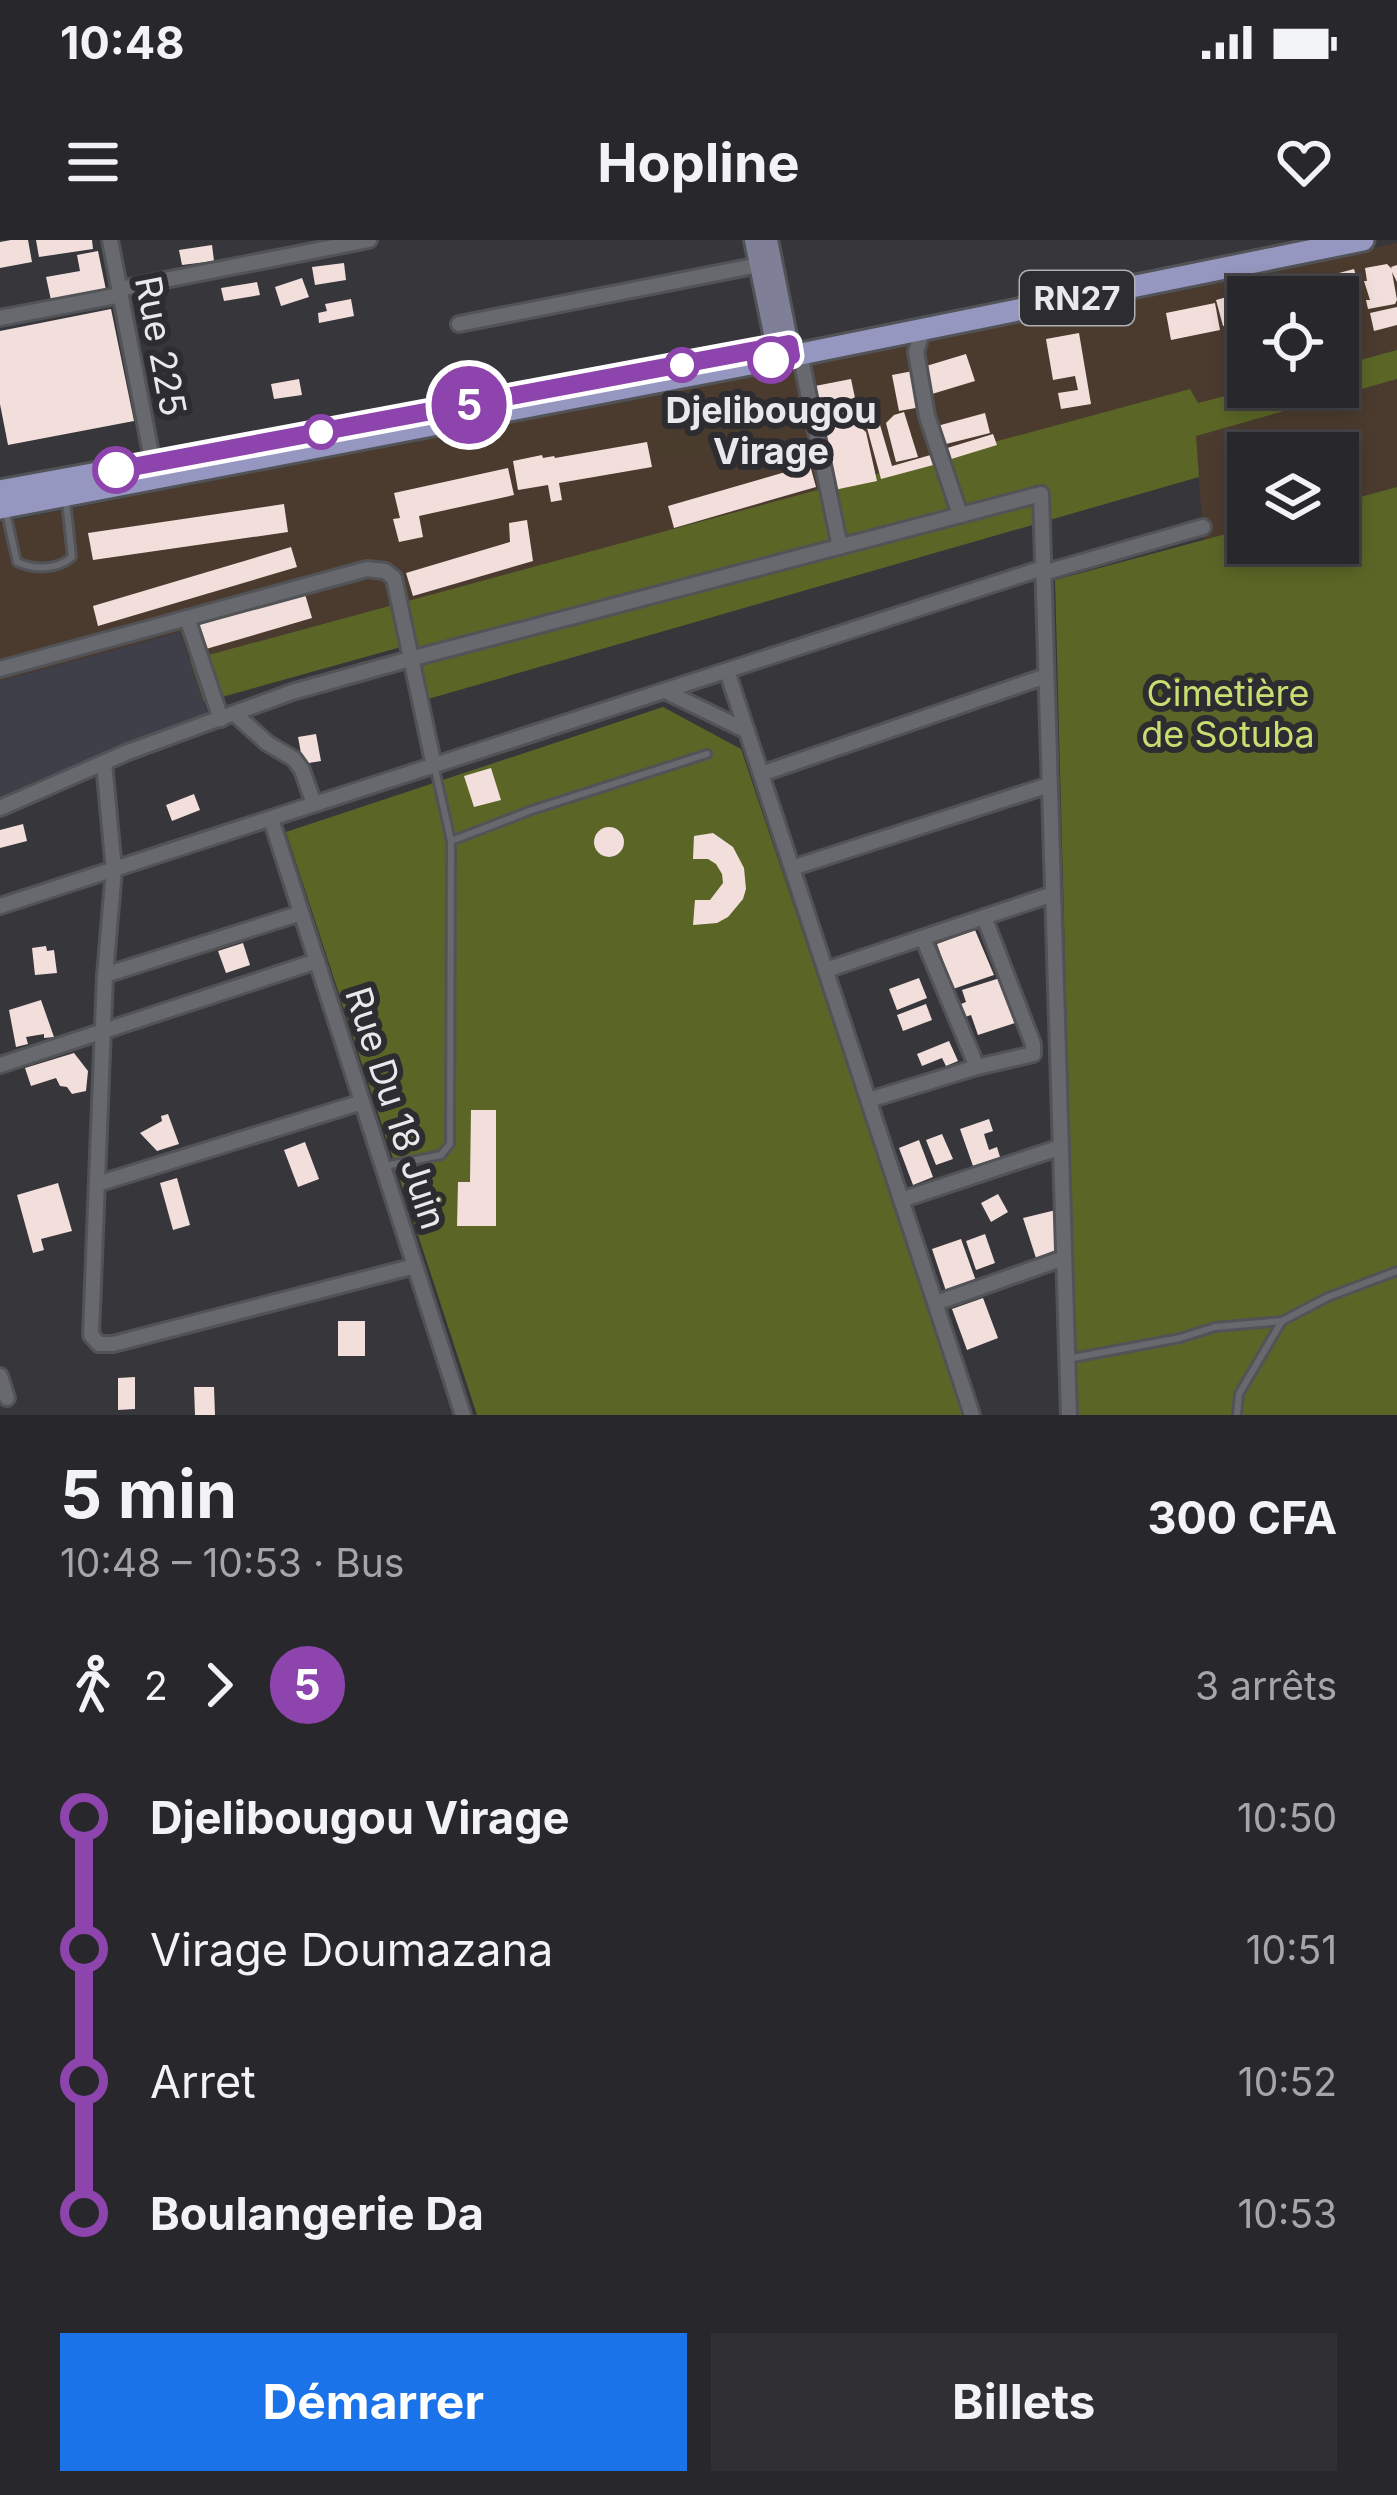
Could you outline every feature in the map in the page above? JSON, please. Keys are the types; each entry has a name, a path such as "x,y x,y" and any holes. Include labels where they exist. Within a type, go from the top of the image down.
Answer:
{"main road":[{"path":"754,240 787,352"},
{"path":"767,240 787,352"},
{"name":"RN27","path":"1,495 65,497 787,352 1294,240"},
{"name":"RN27","path":"1,495 923,329 1363,240"}],"street":[{"name":"Rue 225","path":"110,240 154,464"},
{"path":"0,318 369,240"},
{"path":"458,324 759,265"},
{"path":"923,329 916,352 927,416 961,515"},
{"path":"787,352 840,547"},
{"path":"0,808 292,692 1041,494 1069,1415"},
{"path":"0,906 1043,570 1203,527"},
{"path":"0,669 368,569 385,571 394,578 434,766"},
{"path":"187,618 228,717 293,759 314,804"},
{"path":"727,670 972,1415"},
{"path":"761,773 1046,676"},
{"path":"665,691 747,731"},
{"path":"104,763 114,869 102,1031 91,1335 99,1344 113,1345 416,1266"},
{"path":"792,868 1049,785"},
{"name":"Rue Du 18 Juin","path":"271,819 464,1415"},
{"path":"826,970 1053,894"},
{"path":"105,975 301,913"},
{"path":"869,1100 1033,1054 984,917"},
{"path":"923,938 977,1067"},
{"path":"0,1065 317,961"},
{"path":"97,1184 362,1102"},
{"path":"902,1200 1061,1147"},
{"path":"936,1303 1064,1258"},
{"path":"0,1376 7,1398"}],"lane":[{"path":"1,495 17,562 30,568 63,565 71,557 65,497"},
{"path":"451,841 707,754"},
{"path":"383,1167 441,1155 450,1144 451,841 434,766"},
{"path":"1067,1359 1215,1327 1282,1321 1328,1297 1397,1271"},
{"path":"1237,1415 1239,1394 1282,1321"}],"shaded area":[{"path":"1397,243 1397,350 1359,360 1359,276 1232,276"},
{"path":"1227,277 1227,396 1198,404 1189,390 190,660 180,632 0,681 0,523"},
{"path":"1397,379 1397,487 1359,497 1359,432 1227,432 1227,534 1204,540 1195,436 1294,408 1359,408 1359,390"},
{"path":"801,403 807,432 662,465 655,437"},
{"path":"180,632 209,718 122,746 0,799 0,681"}],"green space":[{"path":"1397,350 1397,379 1359,390 1359,360"},
{"path":"1190,389 1198,403 1227,396 1227,408 1295,408 1196,436 1199,477 428,699 412,644 204,702 190,660"},
{"name":"Cimetière de Sotuba","path":"1397,487 1397,1415 1077,1415 1055,580 1227,534 1227,564 1359,564 1359,497"},
{"path":"663,707 741,749 965,1415 477,1415 286,832"}],"building":[{"path":"28,240 32,262 0,268 0,242"},
{"path":"36,240 92,240 93,249 39,257"},
{"path":"212,245 214,261 182,265 179,250"},
{"path":"98,251 106,290 51,300 46,277 80,271 77,255"},
{"path":"344,263 346,280 315,285 312,267"},
{"path":"1387,264 1392,269 1397,265 1397,282 1392,272 1397,300 1368,309 1365,268"},
{"path":"1354,269 1356,276 1327,276"},
{"path":"302,278 309,297 281,306 275,287"},
{"path":"257,282 260,295 224,301 221,288"},
{"path":"1227,297 1227,325 1223,326 1216,300"},
{"path":"351,299 354,316 319,323 318,313 327,311 325,304"},
{"path":"1215,303 1220,330 1171,340 1166,313"},
{"path":"1397,307 1397,325 1374,331 1370,313"},
{"path":"111,309 134,421 8,445 0,404 0,331"},
{"path":"1079,333 1091,404 1061,409 1058,393 1078,390 1075,376 1053,380 1046,339"},
{"path":"966,354 975,381 932,394 923,367"},
{"path":"913,371 921,407 899,411 892,375"},
{"path":"299,379 302,395 274,399 271,384"},
{"path":"851,379 855,398 819,405 815,386"},
{"path":"856,401 860,422 855,423 866,432 877,481 834,490 817,409"},
{"path":"904,412 918,457 896,462 886,423"},
{"path":"985,413 990,433 942,445 937,426"},
{"path":"880,425 892,466 934,454 937,464 881,479 867,428"},
{"path":"993,434 997,445 948,460 944,449"},
{"path":"647,442 652,467 559,483 562,500 551,502 548,485 518,490 513,461"},
{"path":"810,465 816,487 674,528 668,506"},
{"path":"508,468 514,495 419,516 423,537 399,542 393,519 400,518 394,493"},
{"path":"284,504 288,532 93,560 88,533"},
{"path":"527,520 533,561 413,596 406,573 510,542 509,523"},
{"path":"291,547 297,567 98,626 93,606"},
{"path":"305,594 312,618 206,649 199,625"},
{"path":"316,734 321,761 303,764 298,737"},
{"path":"491,768 501,800 474,807 464,776"},
{"path":"194,794 200,810 172,821 166,805"},
{"path":"23,824 27,841 0,848 0,830"},
{"path":"609,827 620,831 624,842 620,853 609,857 598,853 594,842 598,831"},
{"path":"713,833 733,847 744,868 746,889 728,917 693,925 695,900 710,900 723,883 716,864 693,859 694,836"},
{"path":"975,930 994,975 953,989 937,944"},
{"path":"243,943 250,965 226,973 218,951"},
{"path":"46,946 47,951 54,950 57,973 35,975 32,948"},
{"path":"919,978 927,998 897,1010 889,989"},
{"path":"1000,978 1015,1023 978,1035 971,1015 965,1017 962,990"},
{"path":"41,1000 54,1037 26,1037 28,1044 16,1047 9,1010"},
{"path":"926,1004 932,1020 903,1031 897,1015"},
{"path":"949,1041 958,1061 946,1066 942,1058 922,1066 917,1054"},
{"path":"74,1053 88,1071 86,1091 72,1094 56,1078 31,1086 25,1068"},
{"path":"471,1110 496,1110 496,1226 457,1226 458,1182 470,1182"},
{"path":"168,1114 179,1144 157,1151 140,1133"},
{"path":"989,1119 993,1131 984,1134 989,1150 997,1147 1000,1157 973,1166 960,1129"},
{"path":"942,1134 953,1159 936,1165 926,1140"},
{"path":"919,1140 933,1177 913,1185 899,1148"},
{"path":"305,1142 319,1179 298,1187 284,1150"},
{"path":"177,1178 190,1225 173,1230 160,1183"},
{"path":"58,1183 72,1231 41,1239 44,1250 33,1253 17,1195"},
{"path":"998,1194 1008,1212 991,1222 981,1203"},
{"path":"1060,1209 1061,1248 1036,1258 1023,1218"},
{"path":"985,1234 995,1263 976,1270 966,1241"},
{"path":"961,1239 976,1281 946,1291 932,1249"},
{"path":"983,1298 998,1338 967,1350 952,1309"},
{"path":"338,1321 365,1321 365,1356 338,1356"},
{"path":"135,1377 135,1409 118,1410 118,1378"},
{"path":"194,1387 214,1387 215,1415 195,1415"}],"bus line":[{"name":"5","path":"116,470 789,344 791,356 771,360"}],"place":[{"name":"Djelibougou Virage","path":"771,360"}]}
